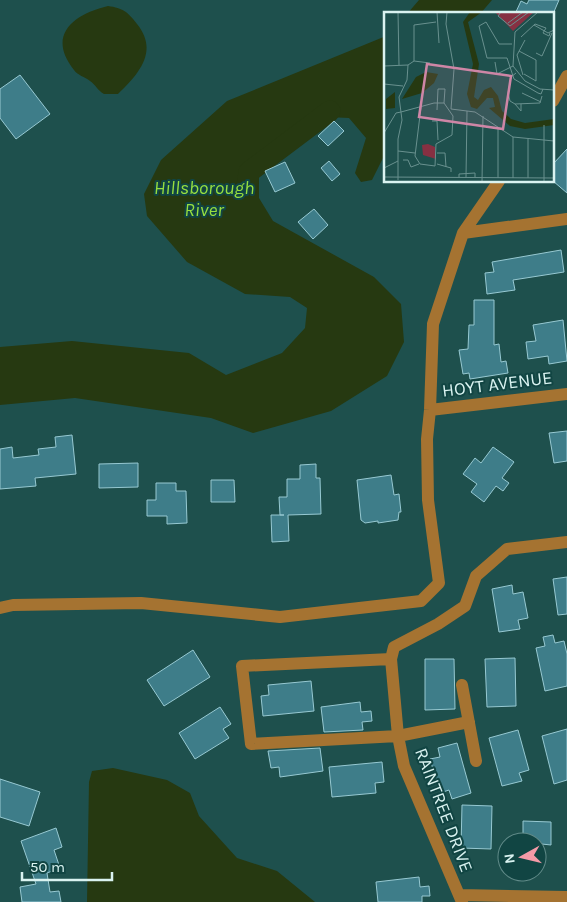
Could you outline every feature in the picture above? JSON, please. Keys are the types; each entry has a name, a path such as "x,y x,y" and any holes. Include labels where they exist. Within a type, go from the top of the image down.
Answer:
{"street":[{"path":"554,99 567,76"},
{"path":"0,608 13,605 141,603 280,617 421,601 439,583 428,500 427,439 433,324 462,233 498,182"},
{"path":"462,233 567,219"},
{"name":"HOYT AVENUE","path":"430,410 567,394"},
{"path":"469,722 398,736 251,744 242,666 391,659 394,647 438,624 465,606 476,576 507,549 567,542"},
{"name":"RAINTREE DRIVE","path":"391,659 398,736 404,766 460,898"},
{"path":"462,684 476,761"},
{"path":"460,898 567,898"}],"water":[{"path":"419,0 492,0 482,12 409,12"},
{"path":"108,6 121,9 131,16 143,34 146,44 144,62 133,78 118,94 104,94 77,73 66,58 63,46 63,36 75,21 84,14"},
{"name":"Hillsborough River","path":"384,37 384,156 372,180 361,182 355,173 366,138 349,118 327,117 259,153 259,198 273,221 374,277 401,304 404,342 387,376 331,411 253,433 211,418 75,398 0,405 0,347 72,341 189,353 226,375 282,353 305,328 307,308 290,297 245,294 187,262 147,216 144,194 161,160 227,101"},
{"path":"113,768 167,780 190,793 199,816 237,858 277,871 315,902 87,902 89,782 92,771"}],"building":[{"path":"529,0 559,0 554,12 516,12 521,1 527,4"},
{"path":"20,75 50,114 16,139 0,118 0,89"},
{"path":"334,121 344,131 328,146 318,136"},
{"path":"567,149 567,193 554,182 554,163"},
{"path":"329,161 340,174 332,181 321,168"},
{"path":"285,162 295,183 275,192 265,171"},
{"path":"314,209 328,225 313,239 298,222"},
{"path":"561,250 564,272 513,280 515,290 487,294 485,273 494,272 492,262"},
{"path":"474,300 494,300 494,345 499,344 501,362 506,361 508,373 470,379 469,373 463,374 459,350 468,349 469,325 474,325"},
{"path":"563,320 567,361 549,364 548,356 528,359 526,342 536,341 533,325"},
{"path":"567,431 567,461 554,463 549,433"},
{"path":"72,435 76,474 35,478 36,486 0,489 0,449 12,447 13,458 39,455 38,449 56,447 55,437"},
{"path":"493,447 514,462 502,478 509,483 503,491 496,486 484,502 471,492 477,484 463,474 475,458 481,463"},
{"path":"138,463 138,487 99,488 99,464"},
{"path":"316,464 316,478 320,478 321,514 288,515 289,541 272,542 271,515 280,515 279,497 287,497 287,479 300,479 300,465"},
{"path":"391,475 394,495 399,494 401,512 399,512 398,520 365,523 361,520 357,480"},
{"path":"211,480 234,480 235,502 211,502"},
{"path":"156,483 176,483 176,491 186,491 187,523 167,524 167,516 147,516 147,500 156,500"},
{"path":"567,577 567,614 558,615 553,579"},
{"path":"512,585 513,594 523,592 528,618 518,620 520,629 499,632 492,589"},
{"path":"553,635 555,643 564,641 567,654 567,686 545,691 536,648 545,646 543,637"},
{"path":"193,650 210,677 164,706 147,680"},
{"path":"515,658 516,706 487,707 485,659"},
{"path":"425,659 454,659 455,709 425,710"},
{"path":"311,681 314,711 263,716 261,696 269,695 268,685"},
{"path":"360,702 361,712 371,711 372,721 362,722 363,730 324,732 321,707"},
{"path":"220,707 231,724 223,729 229,738 195,759 179,733"},
{"path":"567,729 567,780 554,784 542,736"},
{"path":"518,730 529,770 519,773 522,781 502,786 489,738"},
{"path":"457,743 471,793 452,799 449,790 440,793 430,759 440,757 438,748"},
{"path":"320,748 323,771 280,777 279,767 271,768 268,751"},
{"path":"382,762 384,782 375,783 376,793 332,797 329,767"},
{"path":"0,779 40,792 29,826 0,817"},
{"path":"462,805 492,806 491,849 461,848"},
{"path":"523,821 551,822 551,845 547,845 547,832 523,832"},
{"path":"56,828 62,847 54,850 60,868 47,873 50,892 59,891 61,902 22,902 20,887 36,884 21,841"},
{"path":"419,877 420,887 429,886 430,896 422,896 422,902 378,902 376,882"}],"waterway":[{"name":"Hillsborough River","path":"247,187 249,172 330,111"}]}
